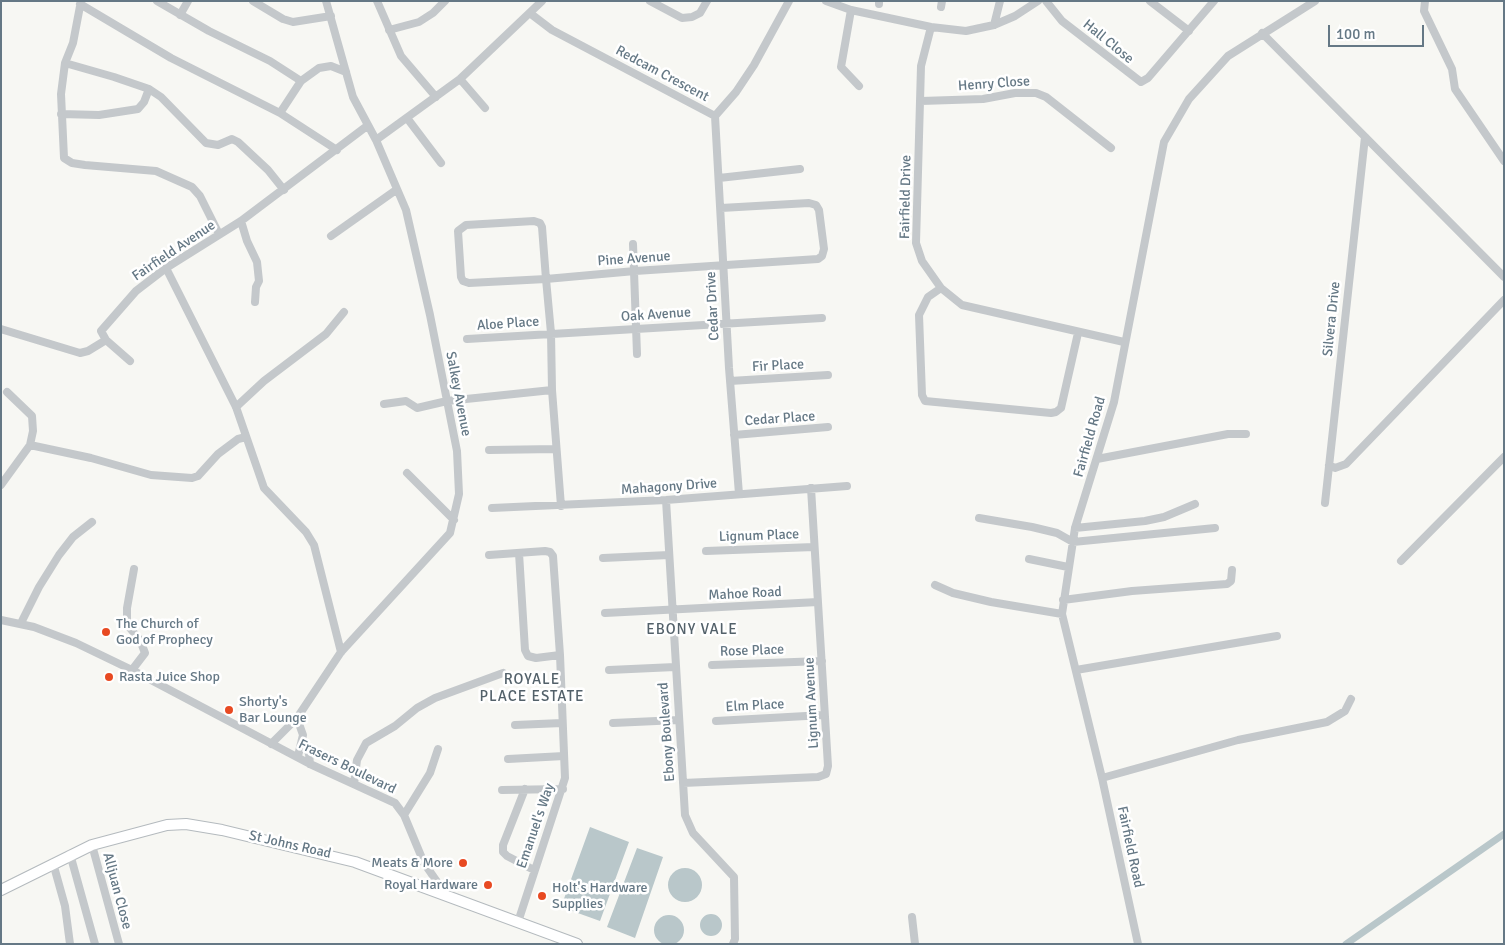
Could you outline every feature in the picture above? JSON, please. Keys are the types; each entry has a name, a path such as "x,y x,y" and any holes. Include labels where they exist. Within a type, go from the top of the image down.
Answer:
{"main road":[{"name":"St Johns Road","path":"1,890 70,854 92,845 167,825 200,825 329,854 577,944"}],"street":[{"path":"157,1 180,15 270,61 301,81"},
{"path":"180,15 188,1"},
{"path":"254,1 282,19 293,22 332,16"},
{"name":"Salkey Avenue","path":"271,744 296,718 341,652 450,533 459,494 457,451 406,210 376,140 353,97 332,16 326,1"},
{"path":"377,1 401,56 436,97"},
{"path":"389,30 419,22 433,14 445,1"},
{"path":"650,1 682,18 692,17 700,13 707,1"},
{"name":"Redcam Crescent","path":"531,14 552,30 716,116 754,66 789,1"},
{"path":"994,25 1000,1"},
{"path":"831,2 851,10 966,31 994,25 1015,16 1038,1"},
{"name":"Hall Close","path":"1046,1 1062,21 1134,79 1141,82 1148,78 1188,31"},
{"path":"1150,1 1188,31 1214,1"},
{"name":"Fairfield Road","path":"1138,944 1102,778 1062,614 1075,528 1114,402 1124,342 1164,142 1189,99 1228,56 1315,1"},
{"path":"1425,1 1424,12 1452,69 1458,94 1504,161"},
{"path":"376,140 460,79 531,14 540,2"},
{"path":"219,234 200,196 192,187 156,171 85,165 72,163 64,158 61,114 65,63 73,43 81,3 171,58 280,113 338,150"},
{"path":"851,10 841,67 859,86"},
{"name":"Fairfield Drive","path":"931,26 921,66 916,243 922,261 942,288 962,305 1124,342"},
{"path":"1262,33 1504,278"},
{"path":"65,63 114,76 149,89 161,97 206,143 218,145 232,139 238,142 268,170 284,190"},
{"path":"280,113 301,81 319,68 325,66 346,72"},
{"path":"460,79 485,108"},
{"path":"61,114 99,115 138,109 144,102 149,89"},
{"name":"Henry Close","path":"921,101 983,99 1015,93 1036,93 1046,96 1111,148"},
{"name":"Cedar Drive","path":"716,116 726,322 739,494"},
{"path":"407,118 441,164"},
{"name":"Fairfield Avenue","path":"106,340 101,334 104,325 136,291 166,268 241,221 338,150 367,126"},
{"name":"Silvera Drive","path":"1325,503 1365,137"},
{"path":"719,178 800,169"},
{"path":"330,236 396,190"},
{"name":"Pine Avenue","path":"546,279 542,227 540,223 534,221 462,226 458,231 461,277 463,281 469,284 546,279 635,271 818,259 822,256 824,249 819,210 816,205 809,203 721,208"},
{"path":"241,221 247,241 257,262 259,280 256,287 255,302"},
{"path":"633,244 637,354"},
{"path":"166,268 236,407 264,488 306,532 314,545 341,652"},
{"path":"546,279 561,506"},
{"path":"942,288 928,297 919,315 922,385 925,401 1056,412 1061,408 1078,333"},
{"path":"1329,465 1335,468 1346,464 1504,300"},
{"path":"236,407 264,381 326,334 344,312"},
{"name":"Oak Avenue","path":"551,333 636,330 726,322 822,318"},
{"path":"1,329 80,353 88,351 106,340 130,361"},
{"name":"Aloe Place","path":"467,339 551,333"},
{"name":"Fir Place","path":"730,381 828,376"},
{"path":"384,404 406,401 417,408 447,401 552,390"},
{"path":"1,485 30,445 33,432 32,416 7,392"},
{"name":"Cedar Place","path":"734,435 828,428"},
{"path":"1097,458 1228,434 1246,434"},
{"path":"30,445 91,458 151,475 192,478 198,476 225,450 246,437"},
{"path":"489,450 556,449"},
{"path":"1401,561 1504,457"},
{"path":"407,474 454,520"},
{"name":"Mahagony Drive","path":"492,508 666,500 847,486"},
{"name":"Lignum Avenue","path":"684,783 818,777 826,774 828,766 810,488"},
{"name":"Ebony Boulevard","path":"666,500 685,815 693,833 734,878 735,939 733,944"},
{"path":"1075,528 1145,521 1195,504"},
{"path":"979,518 1032,526 1057,533 1074,542 1215,528"},
{"path":"21,623 39,587 59,555 73,537 92,522"},
{"name":"Lignum Place","path":"706,551 814,547"},
{"name":"Emanuel's Way","path":"518,922 534,870 563,789 564,756 560,655 552,556 550,552 545,551 519,553"},
{"path":"489,555 519,553 524,650 528,656 536,658 560,655"},
{"path":"603,558 669,555"},
{"path":"1029,559 1068,566"},
{"path":"132,670 145,652 140,640 128,627 127,620 127,608 134,569"},
{"path":"1063,600 1132,591 1227,584 1231,581 1232,570"},
{"path":"936,585 953,593 991,602 1062,614"},
{"name":"Mahoe Road","path":"605,613 818,602"},
{"name":"Frasers Boulevard","path":"1,620 21,623 76,643 132,670 310,764 395,803 404,815 424,864 447,896"},
{"path":"1076,670 1276,636"},
{"name":"Rose Place","path":"712,665 822,661"},
{"path":"609,670 675,667"},
{"path":"354,784 357,760 366,743 396,726 417,708 435,698 503,673"},
{"path":"1102,778 1238,740 1327,722 1345,711 1351,699"},
{"name":"Elm Place","path":"716,721 824,715"},
{"path":"296,718 301,727 310,764"},
{"path":"613,723 678,720"},
{"path":"515,725 562,723"},
{"path":"298,756 303,740"},
{"path":"404,815 430,773 438,749"},
{"path":"508,759 564,756"},
{"path":"525,789 503,845 503,852 534,870"},
{"path":"502,790 563,789"},
{"name":"Alljuan Close","path":"92,845 119,944"},
{"path":"70,854 95,944"},
{"path":"53,863 65,906 70,944"},
{"path":"912,917 915,944"}],"shaded area":[{"path":"590,827 629,842 600,921 561,907"},
{"path":"637,848 663,857 635,938 607,927"},
{"path":"685,868 697,873 702,885 697,897 685,902 673,897 668,885 673,873"},
{"path":"711,914 719,917 722,925 719,933 711,936 703,933 700,925 703,917"},
{"path":"669,915 680,919 684,930 680,941 669,945 658,941 654,930 658,919"}],"waterway":[{"path":"1346,944 1504,834"}],"place":[{"name":"The Church of God of Prophecy","path":"106,632"},
{"name":"Rasta Juice Shop","path":"109,677"},
{"name":"Shorty's Bar Lounge","path":"229,710"},
{"name":"Meats & More","path":"463,863"},
{"name":"Royal Hardware","path":"488,885"},
{"name":"Holt's Hardware Supplies","path":"542,896"}],"district":[{"name":"EBONY VALE","path":"692,630"},
{"name":"ROYALE PLACE ESTATE","path":"532,688"}]}
